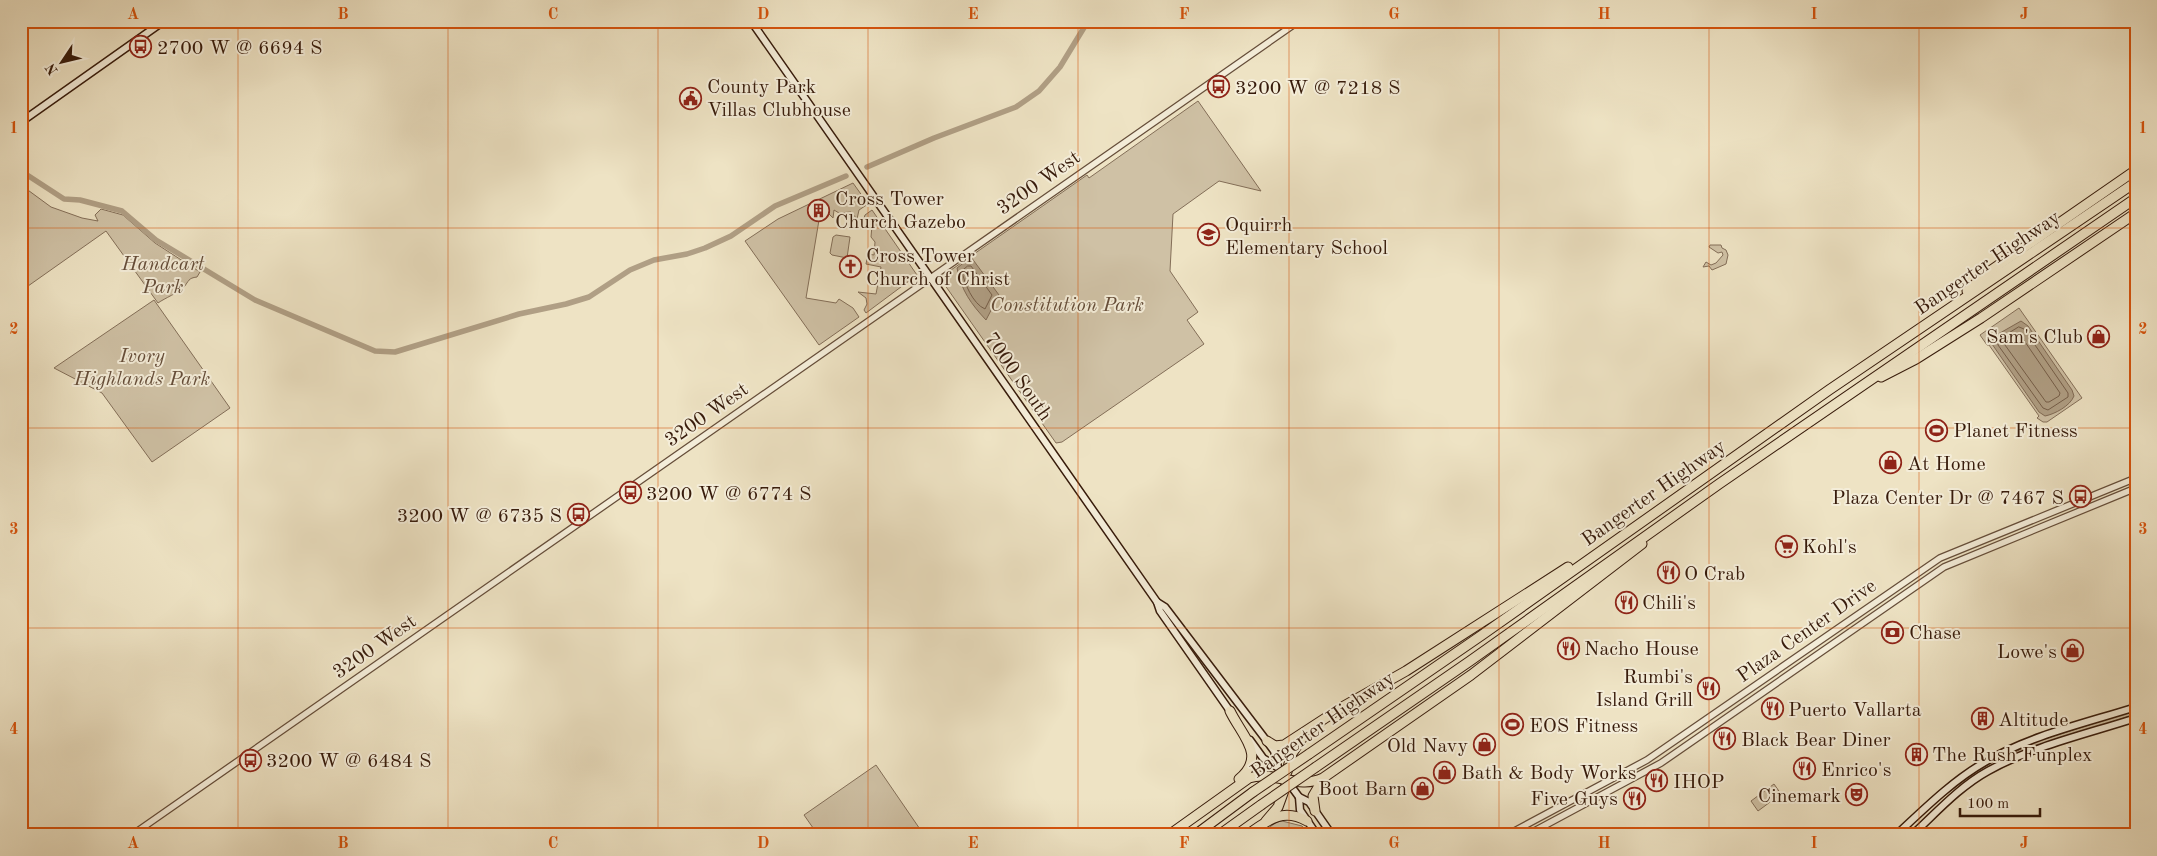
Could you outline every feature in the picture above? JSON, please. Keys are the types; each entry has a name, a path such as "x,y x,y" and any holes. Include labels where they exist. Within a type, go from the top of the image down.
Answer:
{"highway":[{"path":"1926,324 1990,271 2136,170"},
{"name":"Bangerter Highway","path":"1195,835 1253,792 1482,635 1600,550 1926,324 2136,182"},
{"name":"Bangerter Highway","path":"1219,835 1470,661 1719,484 2136,198"},
{"path":"1862,385 1916,359 2042,278 2136,212"},
{"path":"1169,835 1254,776 1295,782 1310,782 1327,775 1477,671 1628,554 1691,510 1719,484"},
{"path":"1267,741 1277,747 1284,745 1344,706 1410,668 1544,580 1600,550"},
{"path":"1224,796 1233,784 1249,770 1252,761 1250,748 1230,712"},
{"path":"1266,821 1278,807 1294,749 1310,729"},
{"path":"1315,812 1312,801 1313,793 1327,775"},
{"path":"1247,835 1276,816 1285,814 1307,820"}],"main road":[{"path":"21,122 164,21"},
{"name":"7000 South","path":"750,21 1157,602 1160,610 1230,712 1263,758 1277,767 1299,798 1300,810 1317,835"},
{"name":"7000 South","path":"1157,602 1165,607 1267,741 1274,751 1277,767"},
{"path":"1896,835 1937,797 1986,761 2027,742 2136,707"},
{"path":"1912,835 1948,801 1989,771 2040,748 2136,718"},
{"name":"7000 South","path":"1299,798 1309,802 1332,835"}],"street":[{"name":"3200 West","path":"132,835 1299,21"},
{"name":"Plaza Center Drive","path":"1507,835 1647,760 1940,558 2136,478"},
{"name":"Plaza Center Drive","path":"1527,835 1661,763 1944,566 2136,488"}],"green space":[{"name":"Constitution Park","path":"1198,101 1261,191 1219,181 1173,214 1170,271 1198,312 1187,320 1204,344 1062,442 1056,443 941,277 1087,175 1089,178"},
{"path":"853,183 868,204 859,210 857,219 851,212 839,213 834,210 833,218 825,210 821,211 819,208 816,210 819,220 806,298 836,303 839,299 853,308 859,317 819,345 745,241 778,219"},
{"name":"Handcart Park","path":"21,185 51,207 82,218 98,221 95,215 101,209 123,215 155,243 200,272 197,277 190,279 184,287 158,303 106,231 21,291 21,222 24,220 21,217"},
{"path":"872,210 917,275 866,313 864,310 867,304 866,298 858,292 876,294 881,267 866,264 868,254 874,255 875,242 871,237 872,225 863,221 865,215"},
{"path":"836,235 850,237 847,258 830,253 833,237"},
{"path":"1710,245 1721,245 1728,255 1726,264 1712,270 1709,266 1703,267 1706,262 1711,265 1716,263 1723,255 1722,252 1718,253 1709,247"},
{"name":"Ivory Highlands Park","path":"154,300 230,408 152,462 102,393 54,368"},
{"path":"2019,308 2082,398 2047,422 2037,418 2039,416 1980,335"},
{"path":"2136,710 2136,714 2030,749 1981,771 2032,743"},
{"path":"876,765 924,835 818,835 804,815"},
{"path":"1774,784 1781,794 1758,811 1751,801"},
{"path":"1282,821 1302,826 1309,835 1258,835 1277,822"}],"water":[{"path":"971,257 999,295 986,320 967,296 957,268"},
{"path":"2021,321 2028,326 2072,390 2074,396 2066,406 2049,415 2045,416 2039,412 1992,344 1993,337"}],"waterway":[{"path":"867,167 934,138 1016,107 1039,91 1060,67 1088,21"},
{"path":"21,171 64,199 80,200 122,211 156,240 255,300 375,351 395,352 519,314 589,297 630,270 654,260 687,254 705,248 731,236 775,206 846,176"}],"place":[{"name":"2700 W @ 6694 S","path":"141,47"},
{"name":"3200 W @ 7218 S","path":"1219,87"},
{"name":"County Park Villas Clubhouse","path":"691,98"},
{"name":"Cross Tower Church Gazebo","path":"819,210"},
{"name":"Oquirrh Elementary School","path":"1209,235"},
{"name":"Cross Tower Church of Christ","path":"850,266"},
{"name":"Sam's Club","path":"2099,336"},
{"name":"Planet Fitness","path":"1937,430"},
{"name":"At Home","path":"1891,463"},
{"name":"3200 W @ 6774 S","path":"630,493"},
{"name":"Plaza Center Dr @ 7467 S","path":"2080,497"},
{"name":"3200 W @ 6735 S","path":"578,515"},
{"name":"Kohl's","path":"1786,546"},
{"name":"O Crab","path":"1668,573"},
{"name":"Chili's","path":"1626,602"},
{"name":"Chase","path":"1893,632"},
{"name":"Nacho House","path":"1568,648"},
{"name":"Lowe's","path":"2073,651"},
{"name":"Rumbi's Island Grill","path":"1709,688"},
{"name":"Puerto Vallarta","path":"1772,709"},
{"name":"Altitude","path":"1982,719"},
{"name":"EOS Fitness","path":"1513,725"},
{"name":"Black Bear Diner","path":"1725,739"},
{"name":"Old Navy","path":"1484,745"},
{"name":"The Rush Funplex","path":"1916,754"},
{"name":"3200 W @ 6484 S","path":"250,760"},
{"name":"Enrico's","path":"1805,769"},
{"name":"Bath & Body Works","path":"1445,772"},
{"name":"IHOP","path":"1657,781"},
{"name":"Boot Barn","path":"1423,788"},
{"name":"Cinemark","path":"1857,795"},
{"name":"Five Guys","path":"1634,798"}]}
